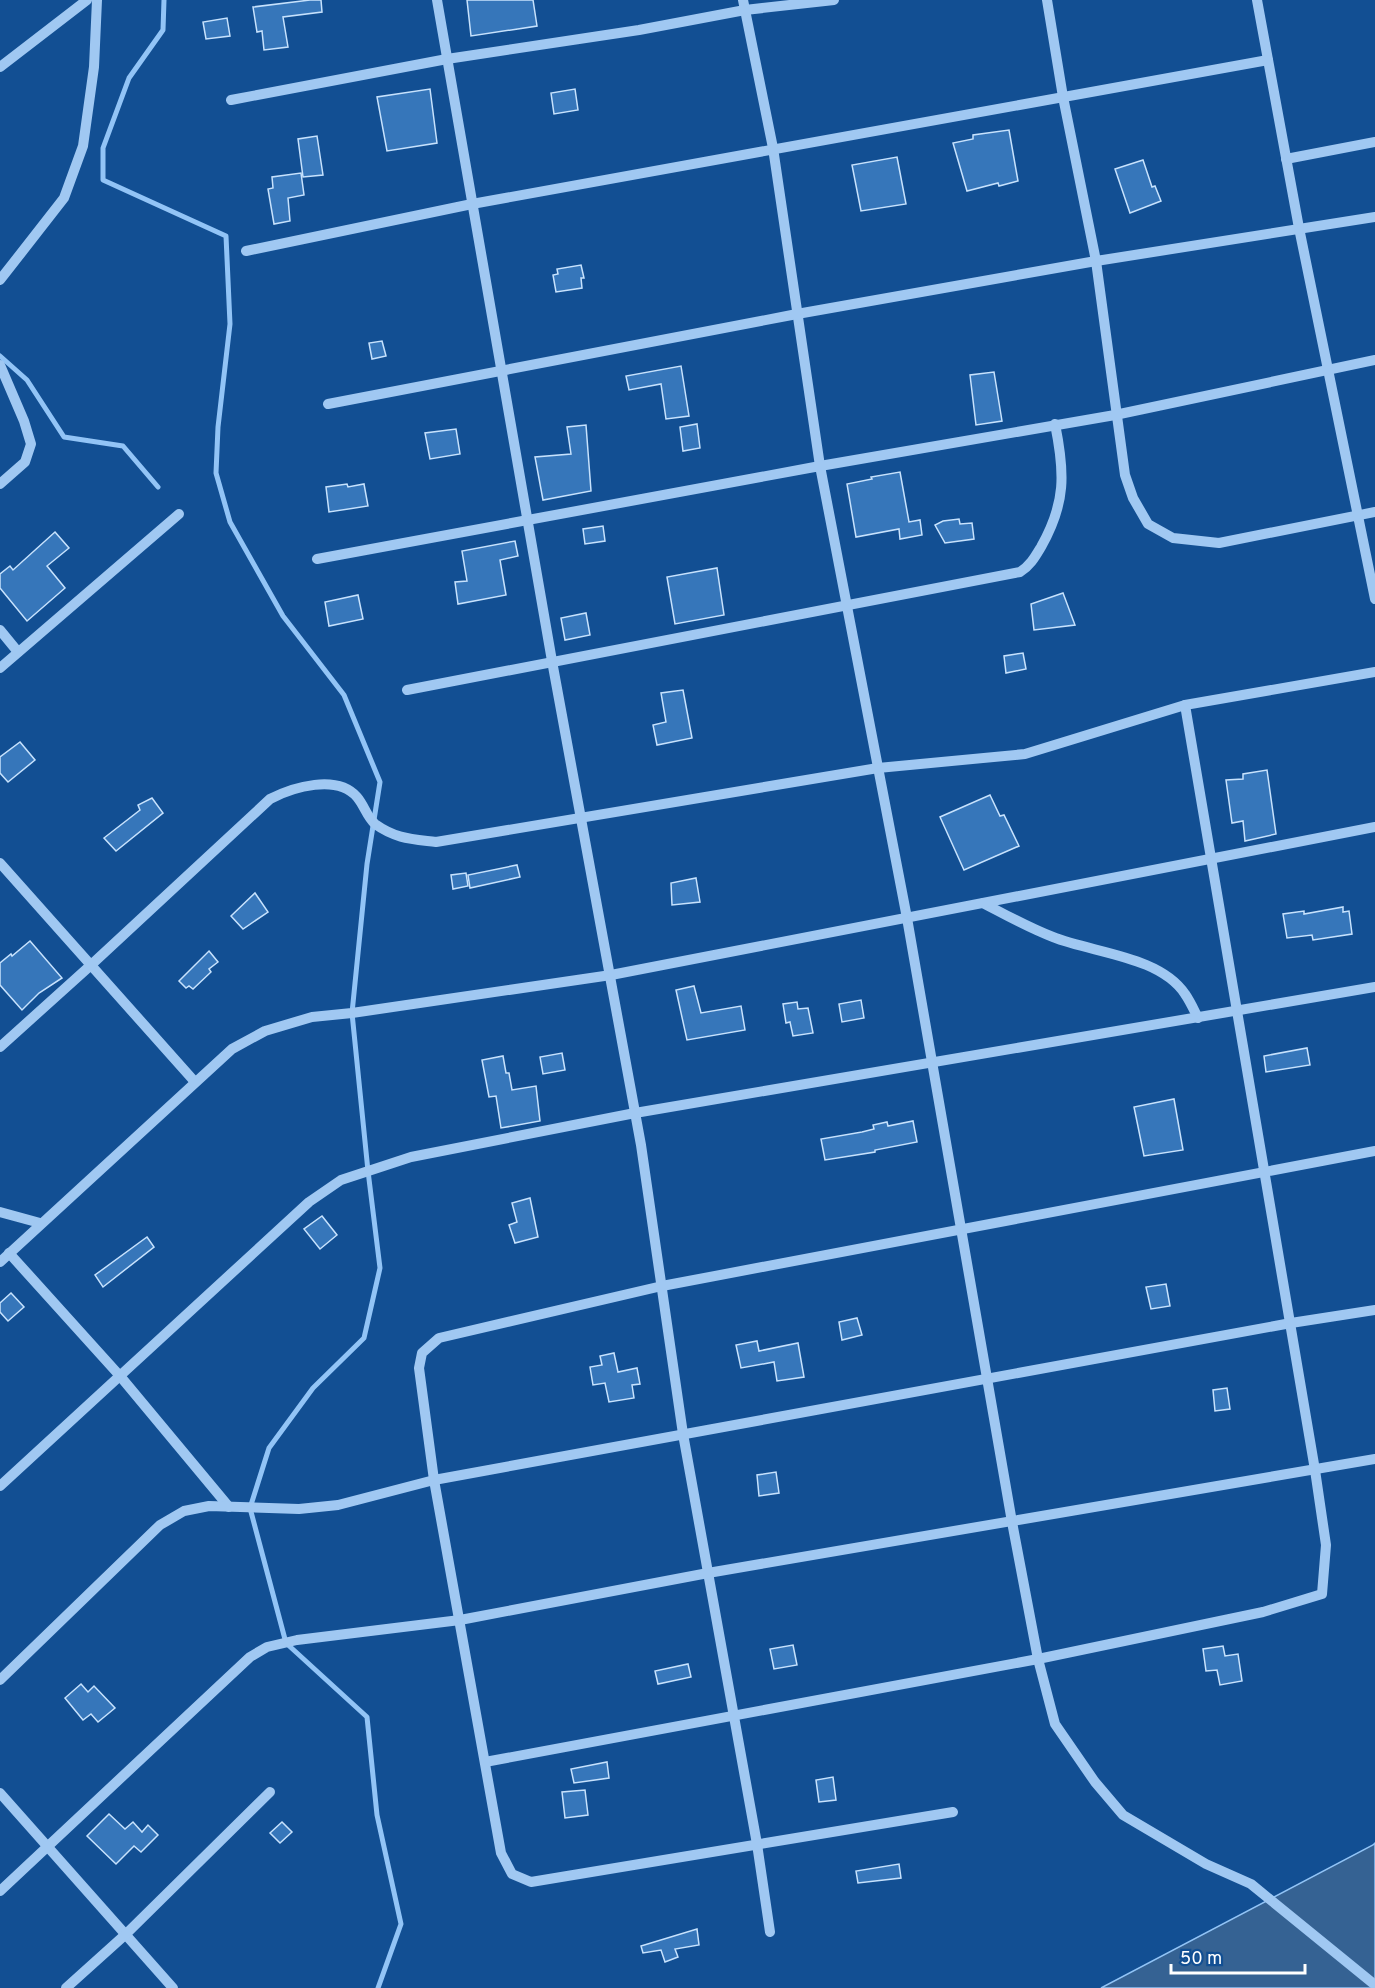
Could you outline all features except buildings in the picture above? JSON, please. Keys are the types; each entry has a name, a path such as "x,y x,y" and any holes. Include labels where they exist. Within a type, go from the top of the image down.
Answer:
{"street":[{"path":"0,67 87,0"},
{"path":"0,280 64,198 83,146 94,67 97,0"},
{"path":"437,0 552,661 635,1113 663,1286 683,1434 757,1844 770,1932"},
{"path":"231,100 447,59 639,30 744,5 834,0"},
{"path":"1047,0 1063,97 1096,261 1115,415 1125,475 1133,498 1148,524 1173,538 1219,543 1375,512"},
{"path":"1257,0 1299,228 1375,598"},
{"path":"744,5 773,148 820,466 907,918 1011,1522 1038,1659 1055,1724 1095,1782 1123,1815 1206,1864 1251,1884 1375,1985"},
{"path":"246,251 472,204 1268,60"},
{"path":"1286,159 1375,142"},
{"path":"328,404 797,314 1096,261 1375,217"},
{"path":"317,559 820,466 1115,415 1375,360"},
{"path":"0,365 24,421 31,444 26,462 0,484"},
{"path":"407,690 1020,572 1028,567 1054,525 1062,487 1061,454 1055,424"},
{"path":"0,668 179,514"},
{"path":"0,630 18,652"},
{"path":"0,1047 270,799 300,786 336,785 356,795 374,822 401,838 436,842 878,768 1025,754 1185,705 1375,672"},
{"path":"485,1762 1038,1659 1263,1612 1322,1594 1326,1545 1315,1470 1185,705"},
{"path":"0,1262 232,1048 265,1030 312,1017 610,975 1375,827"},
{"path":"1,866 195,1082"},
{"path":"982,903 1051,937 1143,962 1163,972 1185,992 1198,1018"},
{"path":"0,1486 309,1202 341,1180 411,1157 635,1113 1375,987"},
{"path":"953,1812 531,1882 512,1874 501,1853 434,1480 419,1368 422,1353 439,1338 663,1286 1375,1150"},
{"path":"0,1212 40,1223"},
{"path":"9,1253 120,1376 229,1507"},
{"path":"0,1680 160,1525 184,1511 209,1506 299,1509 338,1505 434,1480 1291,1323 1375,1310"},
{"path":"0,1891 250,1657 267,1647 297,1640 460,1620 708,1573 1375,1458"},
{"path":"66,1988 126,1934 270,1792"},
{"path":"0,1793 173,1988"}],"water":[{"path":"1375,1843 1375,1988 1101,1988 1373,1845"}],"waterway":[{"path":"164,0 163,30 129,78 103,148 103,180 226,236 230,324 218,427 216,473 230,522 283,616 344,695 380,782 367,864 352,1013 380,1268 364,1338 313,1388 269,1448 250,1508 286,1643 367,1717 377,1815 401,1924 378,1988"},
{"path":"0,356 27,380 64,437 123,446 158,487"}]}
